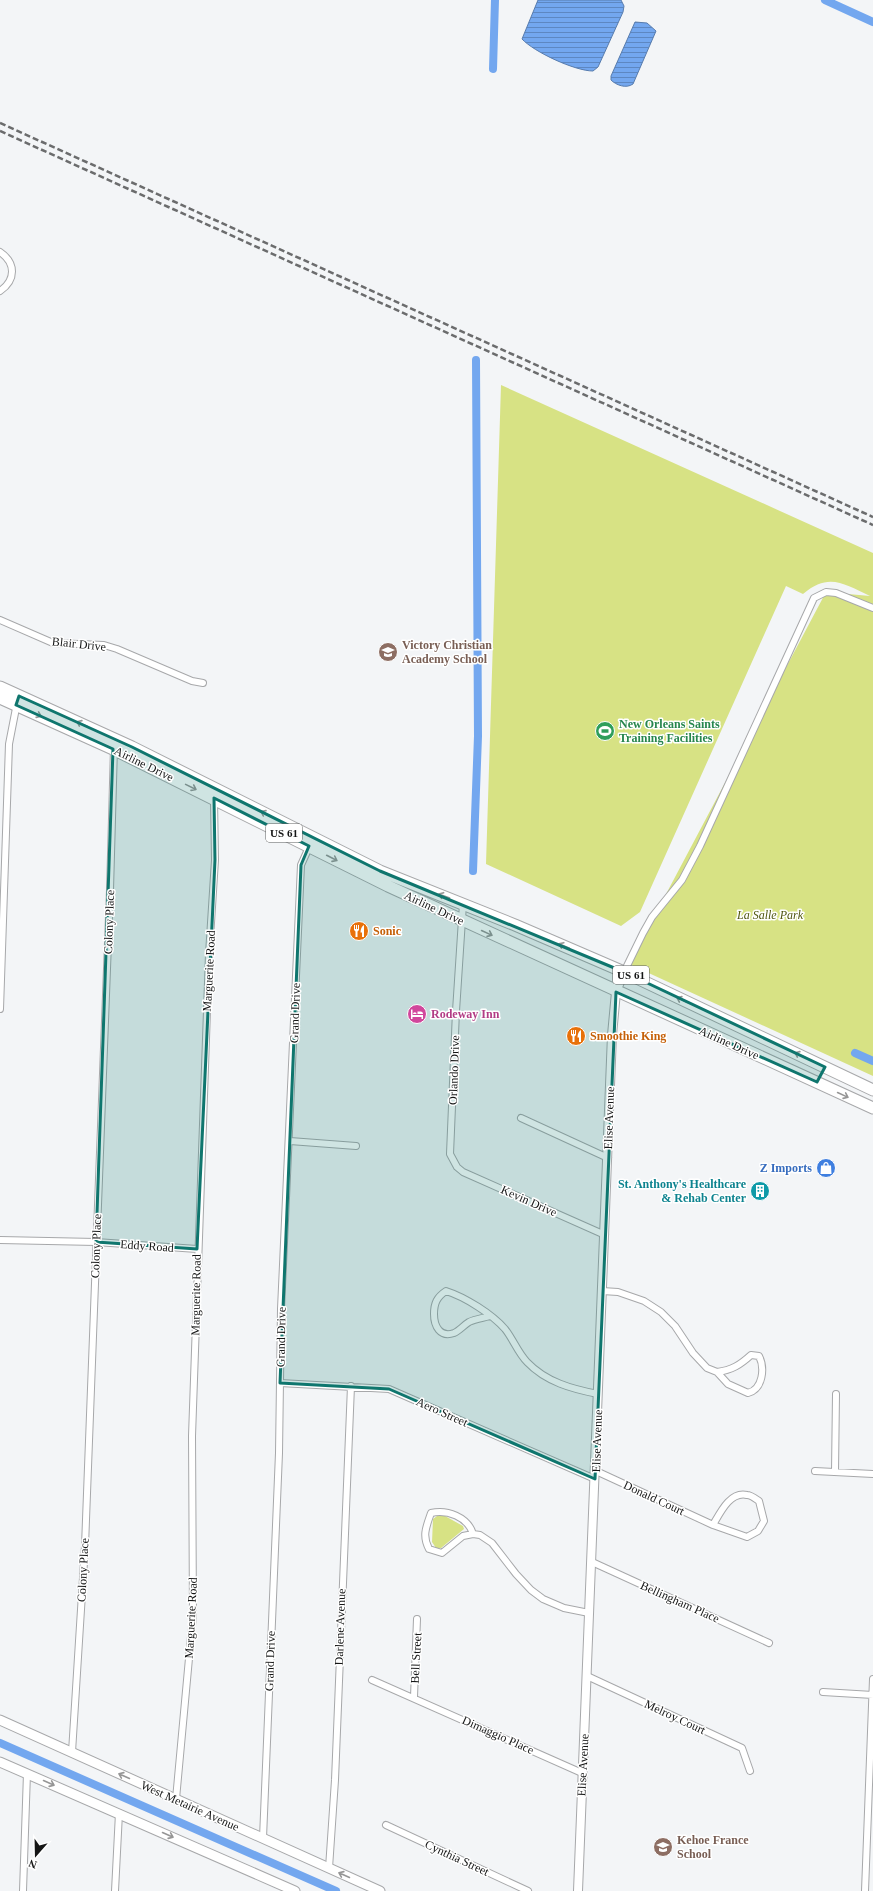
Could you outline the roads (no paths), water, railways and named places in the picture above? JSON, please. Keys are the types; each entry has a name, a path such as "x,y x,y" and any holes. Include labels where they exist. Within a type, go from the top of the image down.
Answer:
{"highway":[{"name":"Airline Drive","path":"0,687 18,701 115,745 215,794 311,842 388,886 616,992 873,1108"},
{"name":"Airline Drive","path":"0,698 18,701"},
{"name":"Airline Drive","path":"311,842 624,972 873,1090"},
{"path":"817,1082 825,1067"}],"main road":[{"name":"West Metairie Avenue","path":"0,1720 380,1891"},
{"path":"0,1762 295,1891"}],"street":[{"path":"0,252 6,256 11,263 13,272 11,280 0,291"},
{"path":"624,972 646,927 682,880 700,846 784,659 814,598 826,592 836,593 873,608"},
{"name":"Blair Drive","path":"0,620 53,643 104,646 118,649 192,681 203,683"},
{"path":"0,1009 9,744 18,701"},
{"name":"Colony Place","path":"72,1752 85,1546 115,745"},
{"name":"Marguerite Road","path":"176,1799 194,1615 192,1436 209,954 215,860 215,794"},
{"name":"Grand Drive","path":"263,1838 279,1454 281,1309 290,1141 301,865 311,842"},
{"name":"Orlando Drive","path":"455,1164 450,1154 460,920 463,904"},
{"name":"Elise Avenue","path":"578,1891 582,1773 585,1742 586,1676 596,1471 612,1035 616,992 624,972"},
{"path":"521,1118 608,1158"},
{"path":"290,1141 356,1146"},
{"name":"Kevin Drive","path":"455,1164 463,1172 605,1235"},
{"name":"Eddy Road","path":"0,1240 96,1242 198,1249"},
{"path":"490,1316 469,1322 454,1333 445,1334 439,1332 434,1325 434,1303 438,1296 446,1291 460,1295 490,1316 505,1328 527,1362 546,1378 563,1386 598,1394"},
{"path":"602,1291 618,1292 644,1301 661,1312 675,1326 693,1353 707,1368 717,1372 728,1384 748,1394 756,1391 759,1386 763,1364 759,1356 751,1355 740,1365 730,1370 717,1372"},
{"name":"Aero Street","path":"280,1383 389,1389 595,1479"},
{"name":"Darlene Avenue","path":"329,1868 335,1780 351,1386"},
{"path":"835,1472 836,1394"},
{"name":"Donald Court","path":"596,1471 713,1524 747,1537 758,1531 764,1521 759,1500 747,1494 733,1497 724,1506 713,1524"},
{"path":"814,1471 873,1474"},
{"path":"473,1534 470,1526 454,1515 440,1511 431,1513 426,1525 424,1540 429,1549 442,1553 463,1536 473,1534 480,1535 492,1543 516,1574 531,1590 543,1599 564,1608 589,1613"},
{"name":"Bellingham Place","path":"592,1562 769,1642"},
{"name":"Bell Street","path":"414,1697 417,1619"},
{"name":"Melroy Court","path":"586,1676 742,1748 750,1771"},
{"path":"865,1891 873,1679"},
{"name":"Dimaggio Place","path":"372,1680 414,1697 582,1773"},
{"path":"823,1692 873,1695"},
{"path":"23,1891 27,1773"},
{"path":"115,1891 119,1813"},
{"name":"Cynthia Street","path":"386,1825 528,1891"}],"water":[{"path":"538,0 621,0 624,6 623,12 598,67 593,71 576,68 545,55 522,39"},
{"path":"635,22 647,23 656,31 633,84 621,86 611,80 611,76"}],"waterway":[{"path":"493,69 495,0"},
{"path":"825,0 873,22"},
{"path":"473,871 478,736 476,360"},
{"path":"855,1053 873,1061"},
{"path":"0,1743 336,1891"}],"railway":[{"path":"0,123 873,517"},
{"path":"0,131 873,525"}],"place":[{"name":"Victory Christian Academy School","path":"388,652"},
{"name":"New Orleans Saints Training Facilities","path":"605,731"},
{"name":"Sonic","path":"359,931"},
{"name":"Rodeway Inn","path":"417,1014"},
{"name":"Smoothie King","path":"576,1036"},
{"name":"Z Imports","path":"826,1168"},
{"name":"St. Anthony's Healthcare & Rehab Center","path":"760,1191"},
{"name":"Kehoe France School","path":"663,1847"}],"park label":[{"name":"La Salle Park","path":"770,915"}]}
